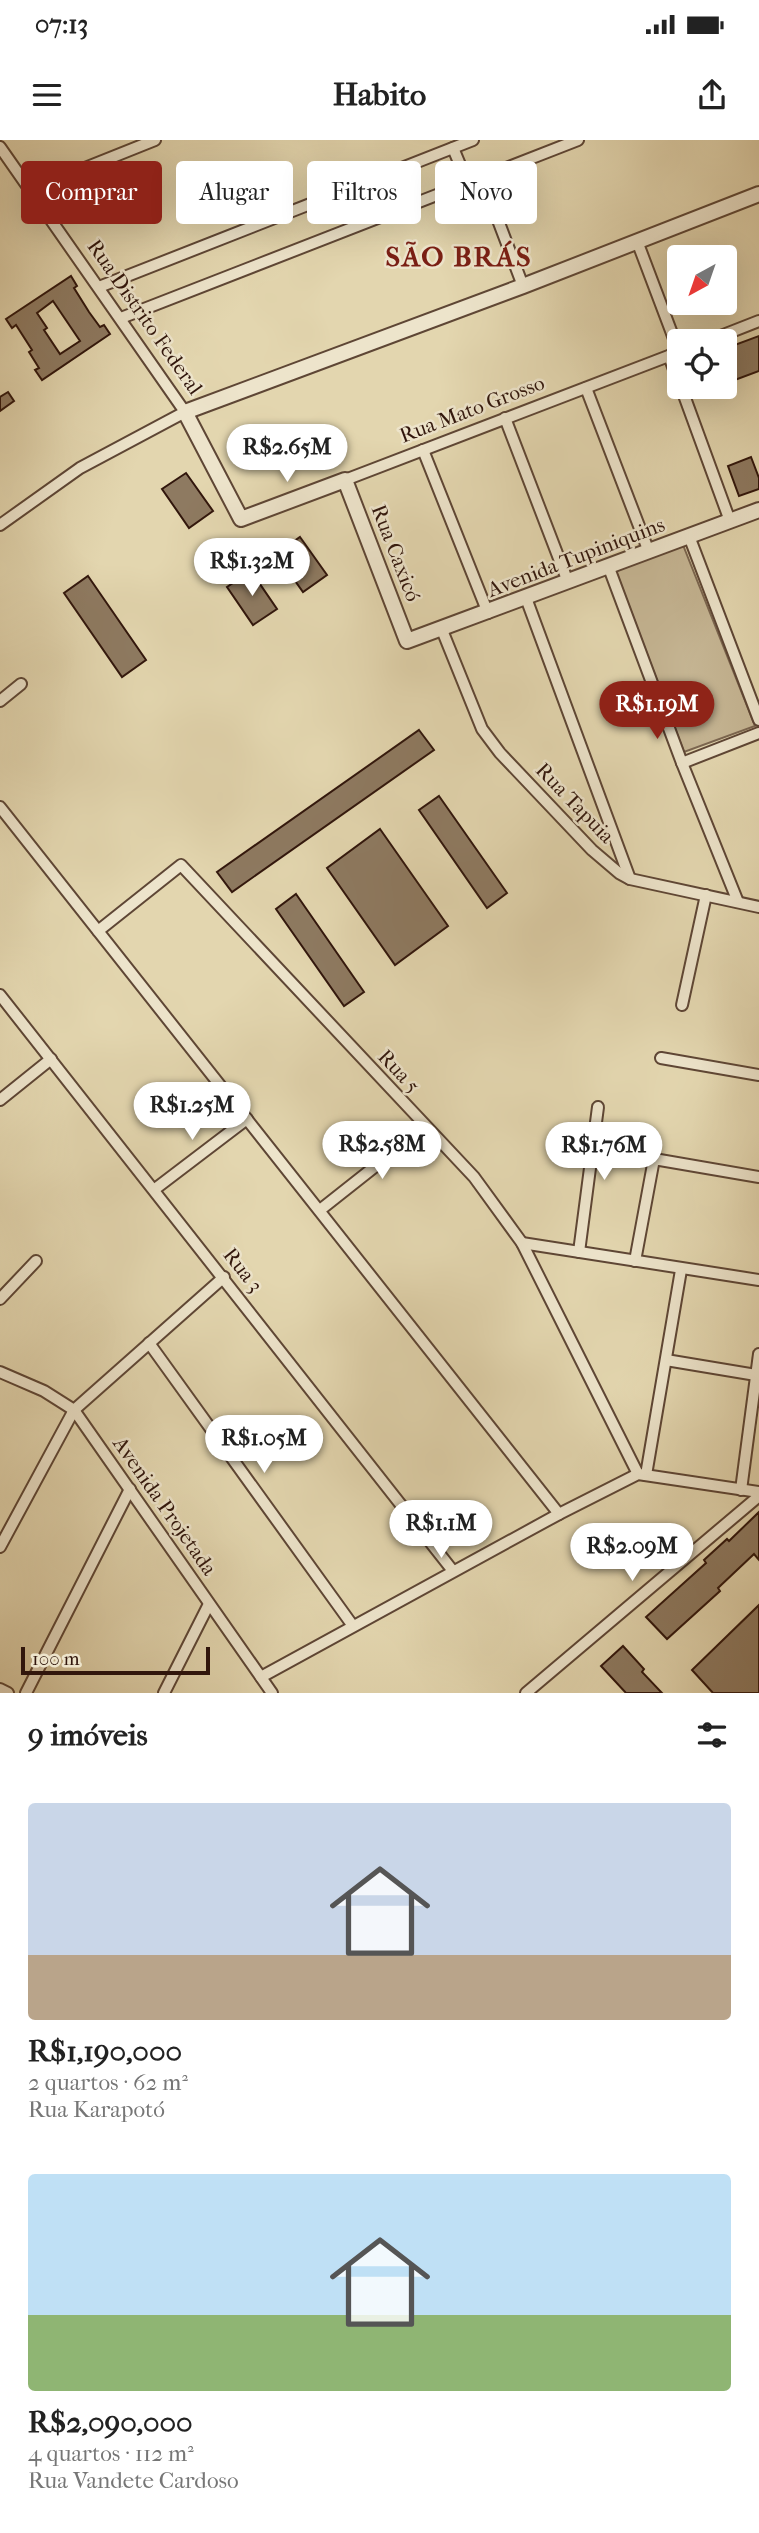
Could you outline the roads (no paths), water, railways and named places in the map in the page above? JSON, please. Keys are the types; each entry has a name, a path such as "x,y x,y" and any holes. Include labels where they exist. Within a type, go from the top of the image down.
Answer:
{"street":[{"path":"103,161 156,140"},
{"path":"434,140 448,149 455,161"},
{"path":"99,287 473,140"},
{"path":"525,161 578,140"},
{"name":"Rua Distrito Federal","path":"0,147 21,177"},
{"path":"0,525 80,468 186,412 759,194"},
{"path":"121,318 435,197"},
{"name":"Rua Distrito Federal","path":"54,224 186,412 241,519"},
{"path":"499,224 523,286"},
{"path":"637,241 667,329"},
{"path":"737,330 759,321"},
{"name":"Rua Mato Grosso","path":"241,519 667,357"},
{"path":"586,388 649,552"},
{"path":"685,399 730,521"},
{"path":"505,418 568,582"},
{"path":"423,450 488,613"},
{"name":"Rua Caxicó","path":"345,481 407,641"},
{"name":"Avenida Tupiniquins","path":"407,641 759,510"},
{"path":"689,536 759,720"},
{"path":"609,568 682,763 738,902"},
{"path":"526,598 630,879"},
{"name":"Rua Tapuia","path":"442,630 485,738 592,850 630,879 759,907"},
{"path":"0,701 21,684"},
{"path":"682,763 759,733"},
{"path":"0,807 559,1514"},
{"name":"Rua 5","path":"98,931 181,865 474,1177 522,1243 642,1474"},
{"path":"682,1005 706,895"},
{"name":"Rua 3","path":"0,995 155,1189 453,1572"},
{"path":"661,1058 759,1075"},
{"path":"0,1100 51,1059"},
{"path":"579,1252 598,1108"},
{"path":"155,1189 247,1119"},
{"path":"320,1210 425,1127"},
{"path":"635,1261 654,1158 759,1177"},
{"path":"522,1243 681,1270 759,1280"},
{"path":"0,1299 36,1261"},
{"path":"642,1474 666,1360 681,1270"},
{"path":"0,1546 74,1409 224,1277"},
{"path":"149,1343 353,1626"},
{"path":"741,1490 759,1354"},
{"path":"666,1360 755,1375"},
{"name":"Avenida Projetada","path":"0,1372 44,1391 74,1409 272,1693"},
{"path":"261,1677 559,1514 642,1474 759,1494"},
{"path":"26,1693 130,1489"},
{"path":"526,1693 759,1494"},
{"path":"164,1693 209,1604"},
{"path":"0,1689 8,1693"}],"district":[{"name":"SÃO BRÁS","path":"459,256"}]}
